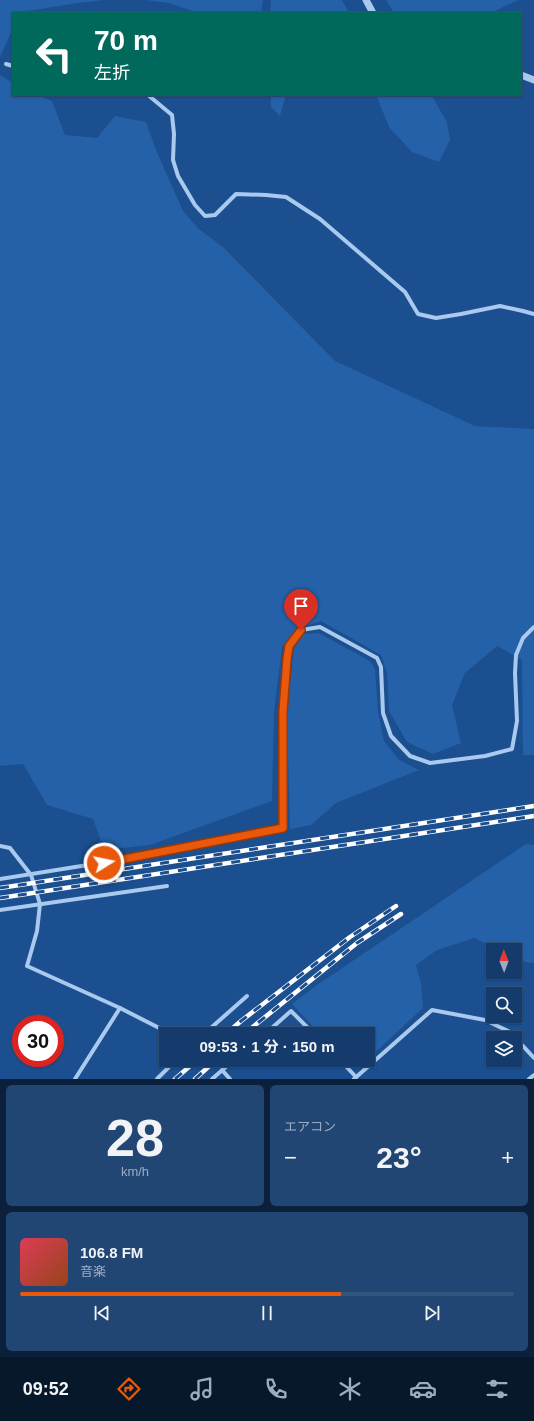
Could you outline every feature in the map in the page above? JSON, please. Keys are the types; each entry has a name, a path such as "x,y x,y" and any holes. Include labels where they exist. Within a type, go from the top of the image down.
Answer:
{"street":[{"path":"366,0 372,12"},
{"path":"6,64 12,66"},
{"path":"522,75 534,80"},
{"path":"149,96 172,116 174,134 173,160 178,176 195,205 205,216 215,215 236,194 286,197 320,220 405,292 418,314 436,318 500,306 534,314"},
{"path":"0,879 119,860 283,828 283,711 288,653 289,646 301,630 320,627 377,658 381,667 383,713 391,736 410,756 430,763 485,756 512,749 517,721 515,673 516,655 523,638 534,627"},
{"path":"0,846 10,848 31,875 40,904 37,931 27,966 120,1008 159,1028"},
{"path":"0,910 166,886"},
{"path":"212,1027 247,996"},
{"path":"75,1079 120,1008"},
{"path":"346,1067 355,1078 432,1010 485,1020 510,1032 534,1058"},
{"path":"272,1027 291,1011 307,1027"},
{"path":"157,1079 169,1067"},
{"path":"212,1079 226,1067"},
{"path":"222,1070 230,1079"},
{"path":"529,1079 534,1075"}],"shaded area":[{"path":"0,0 105,0 12,12 12,30 0,57"},
{"path":"145,0 263,0 261,12 195,12 169,3"},
{"path":"271,0 342,0 348,12 270,12"},
{"path":"386,0 518,0 493,12 393,12"},
{"path":"0,75 12,82 12,96 40,96 52,101 65,135 97,138 115,116 146,122 156,150 183,211 199,229 223,247 335,361 475,426 534,429 534,755 523,755 522,660 497,646 465,673 452,705 461,743 433,754 407,742 389,711 387,673 381,655 321,621 300,628 282,647 274,712 272,801 150,845 104,850 93,819 47,805 23,764 0,766"},
{"path":"271,96 286,96 280,116 271,107"},
{"path":"376,96 432,96 447,122 450,140 439,162 412,152 389,127"},
{"path":"319,633 370,661 375,669 378,712 384,741 399,760 419,770 336,803 311,825 290,829 287,715 294,648 304,634"},
{"path":"526,844 534,845 534,963 522,960 522,943 486,944 474,938 437,950 416,965 421,984 423,1008 375,1053 375,1027 313,1027 292,1004 317,985"}],"railway":[{"path":"0,888 534,806"},
{"path":"0,898 534,816"},
{"path":"234,1027 350,937 396,906"},
{"path":"253,1027 357,943 401,914"},
{"path":"175,1079 189,1067"},
{"path":"195,1079 208,1067"}],"route":[{"path":"104,863 283,828 283,711 287,659 289,646 301,630"}]}
